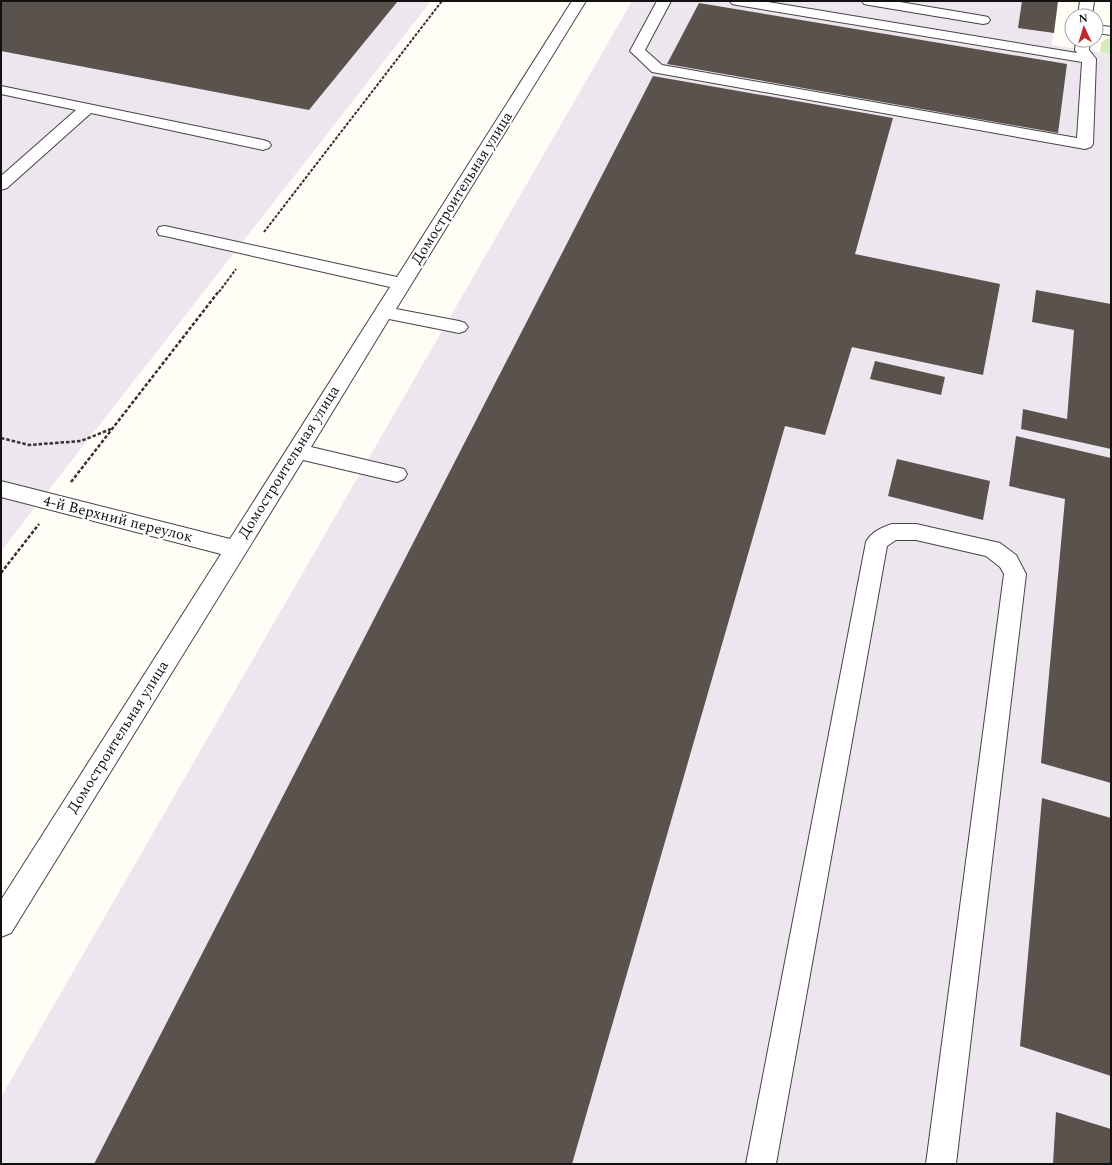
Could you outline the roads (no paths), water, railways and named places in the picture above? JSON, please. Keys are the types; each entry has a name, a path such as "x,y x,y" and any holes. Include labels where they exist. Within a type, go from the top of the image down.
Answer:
{"street":[{"name":"Домостроительная улица","path":"1,924 234,549 579,1"},
{"path":"664,1 637,51 657,69 1085,144 1089,59 1082,50 1082,48"},
{"path":"737,1 1089,59"},
{"path":"869,1 983,20"},
{"path":"1,90 263,145"},
{"path":"1,185 88,108"},
{"path":"165,231 401,284"},
{"path":"383,312 459,327"},
{"path":"296,451 397,474"},
{"name":"4-й Верхний переулок","path":"1,489 234,549"},
{"path":"760,1164 877,542 892,532 916,532 992,549 1008,561 1015,574 941,1164"}]}
